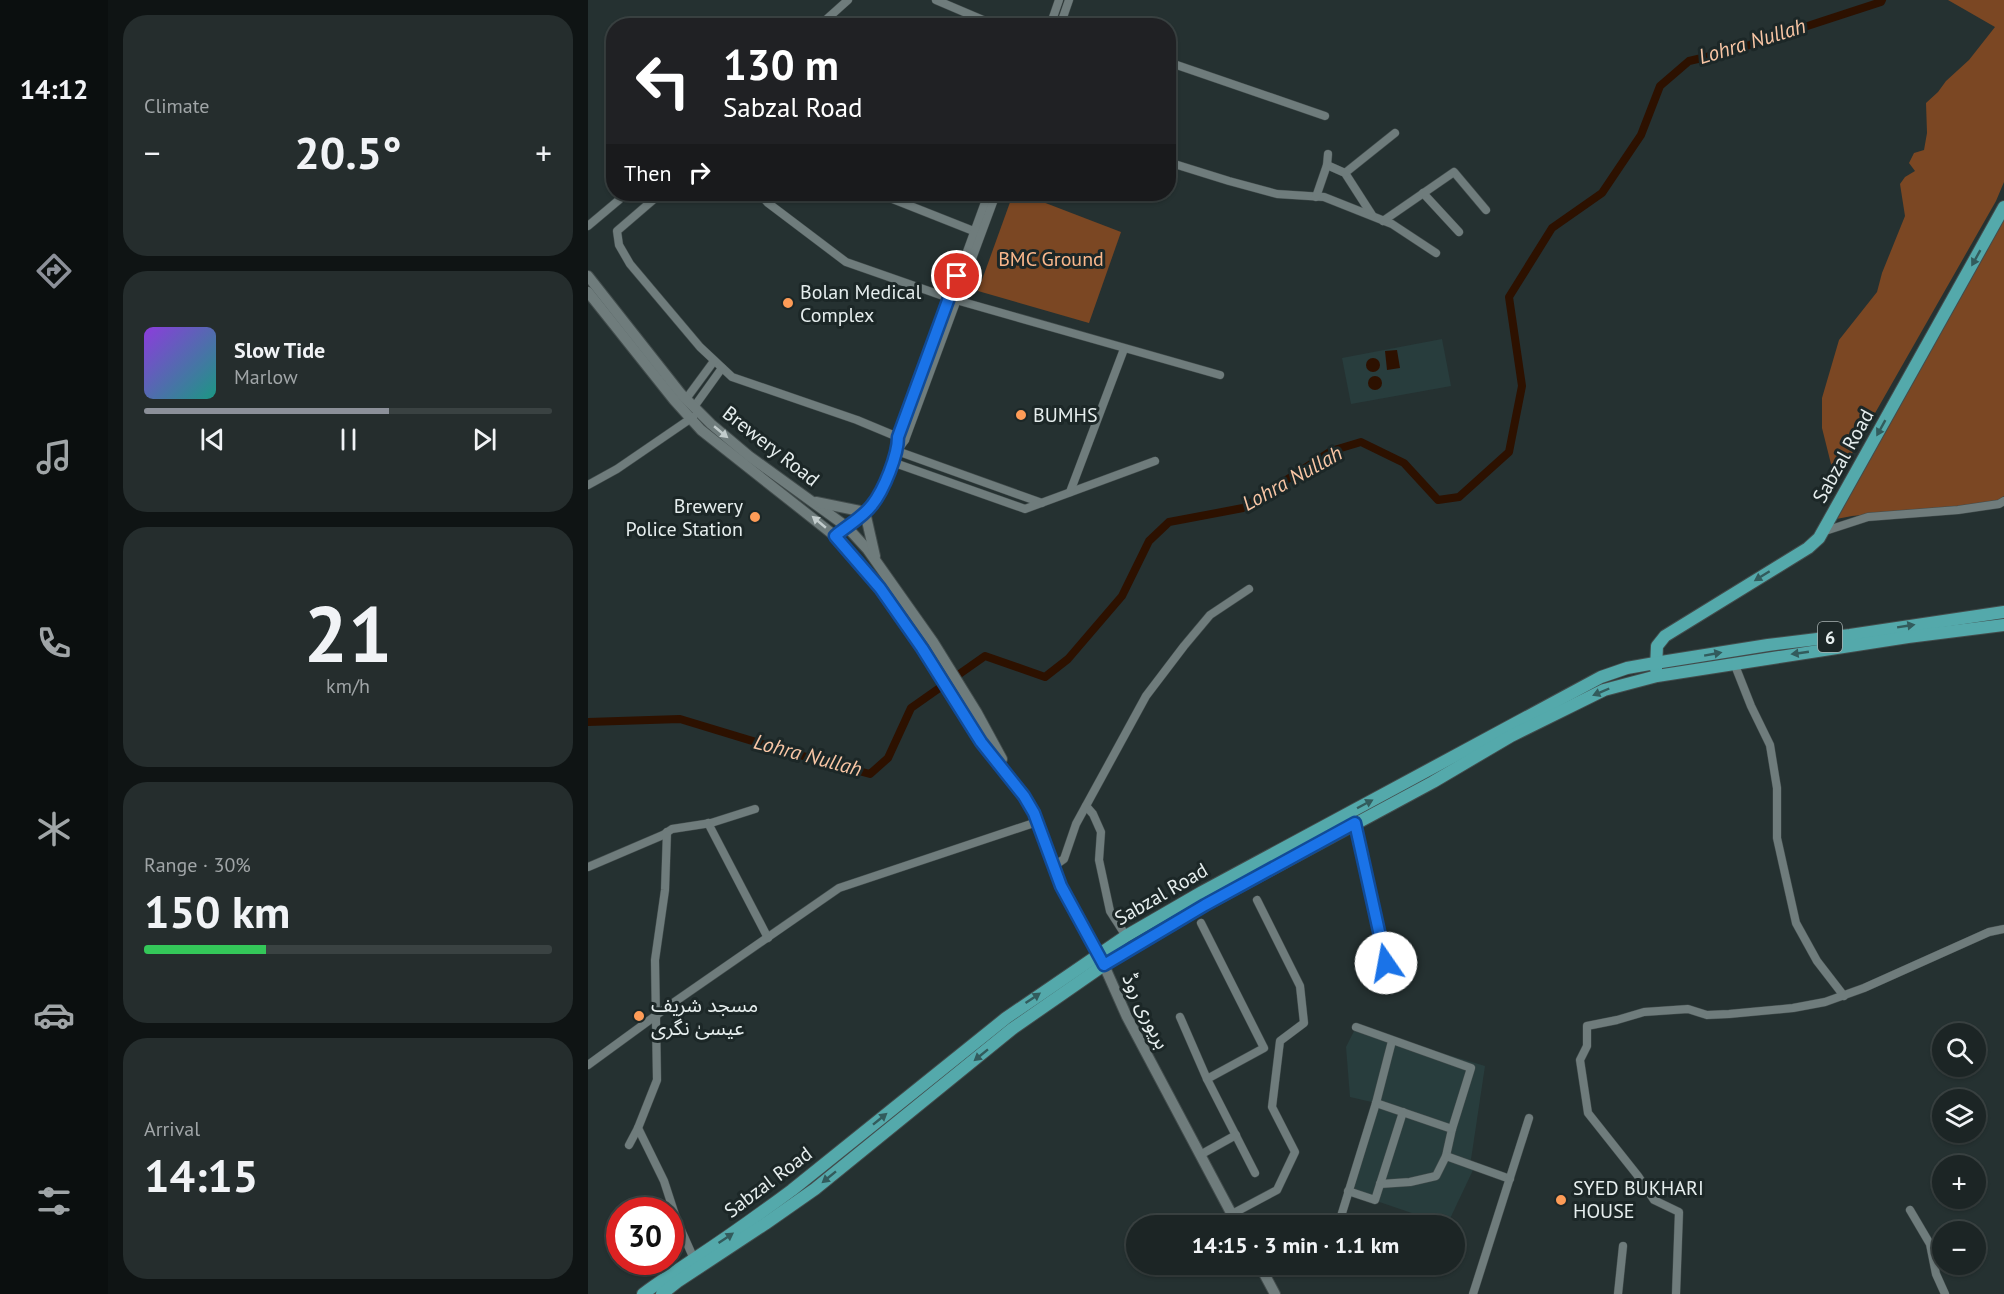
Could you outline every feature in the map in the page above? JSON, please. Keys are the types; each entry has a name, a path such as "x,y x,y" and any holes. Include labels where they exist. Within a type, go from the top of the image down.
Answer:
{"main road":[{"name":"Sabzal Road","path":"1656,669 1657,646 1665,636 1808,548 1819,538 2004,207"},
{"name":"Brewery Road","path":"588,276 692,409 749,456 847,527 876,560 933,642 977,713 1011,778"},
{"name":"Brewery Road","path":"588,292 674,400 692,409 701,430 835,536 880,588 922,648 981,742 1011,778"},
{"path":"811,501 865,512 876,560"},
{"name":"6","path":"1656,669 1768,645 2004,612"},
{"name":"6","path":"1656,669 1734,663 2004,625"},
{"name":"Sabzal Road","path":"662,1294 815,1189 865,1139 1006,1018 1101,960 1205,905 1331,830 1601,677 1627,668 1656,669"},
{"name":"Sabzal Road","path":"1101,960 1126,936 1202,892 1331,830 1355,823 1433,782 1511,736 1604,690 1656,669"},
{"name":"بریوری روڈ","path":"1011,778 1024,796 1037,822 1061,886 1101,960 1127,1017 1232,1214"},
{"name":"Sabzal Road","path":"643,1294 865,1139"},
{"path":"1265,1275 1275,1294"}],"street":[{"path":"828,18 848,0"},
{"path":"936,0 978,18"},
{"path":"1052,18 1059,0"},
{"path":"1063,18 1069,0"},
{"path":"1176,65 1325,116"},
{"path":"1345,173 1395,133"},
{"path":"1316,197 1327,165 1328,154"},
{"path":"1176,164 1277,194 1324,197 1392,224 1436,253"},
{"path":"1327,165 1345,173 1373,216"},
{"path":"1383,221 1454,172 1486,210"},
{"path":"1423,193 1459,232"},
{"path":"588,226 618,201"},
{"path":"652,201 617,231 619,245 630,264 714,361 732,377 857,420 901,439"},
{"path":"766,201 846,262 953,299 1220,375"},
{"path":"898,201 977,232"},
{"path":"835,536 865,512 879,494 953,299 986,201"},
{"path":"977,232 992,201"},
{"path":"1070,492 1124,349"},
{"path":"692,409 714,361"},
{"path":"588,485 617,469 692,409 722,368"},
{"path":"897,450 1042,503"},
{"path":"892,462 1025,509 1155,461"},
{"path":"1822,532 1868,517 1958,510 1999,504 2004,501"},
{"path":"1054,866 1064,859 1076,824 1146,696 1210,615 1249,589"},
{"path":"1734,663 1770,745 1777,788 1778,838 1796,923 1817,961 1844,996"},
{"path":"1086,806 1093,814 1101,832 1099,860 1110,910 1126,936"},
{"path":"588,867 672,829 708,823 755,809"},
{"path":"588,1065 839,888 1037,822"},
{"path":"708,823 768,938"},
{"path":"1355,823 1386,963"},
{"path":"629,1145 639,1128 657,1080 655,960 665,890 668,832"},
{"path":"1232,1214 1277,1190 1295,1152 1272,1107 1280,1041 1304,1023 1300,986 1257,900"},
{"path":"1201,923 1264,1048 1207,1078"},
{"path":"1676,1294 1679,1212 1654,1200 1588,1113 1580,1060 1587,1046 1587,1026 1644,1012 1688,1009 1707,1015 1729,1014 1793,1008 1825,1002 1864,988 1989,932 2004,929"},
{"path":"1180,1017 1207,1078 1256,1173"},
{"path":"1356,1027 1471,1068 1446,1156 1436,1176 1410,1182 1380,1184"},
{"path":"1341,1215 1376,1103 1392,1041"},
{"path":"1376,1103 1452,1129"},
{"path":"1348,1191 1375,1200 1403,1112"},
{"path":"1473,1294 1529,1118"},
{"path":"639,1128 664,1181 677,1221 694,1259"},
{"path":"1200,1155 1236,1135"},
{"path":"1446,1156 1510,1179"},
{"path":"1910,1210 1930,1244 1936,1274 1945,1294"},
{"path":"1618,1294 1623,1246"}],"shaded area":[{"path":"1442,339 1451,386 1351,404 1342,358"},
{"path":"1397,350 1400,368 1387,370 1385,351"},
{"path":"1373,358 1378,360 1380,365 1378,370 1373,372 1368,370 1366,365 1368,360"},
{"path":"1375,376 1380,378 1382,383 1380,388 1375,390 1370,388 1368,383 1370,378"},
{"path":"1356,1027 1485,1066 1470,1166 1473,1170 1452,1215 1418,1215 1353,1193 1376,1103 1350,1097 1346,1047"}],"green space":[{"path":"1948,0 2004,0 2004,182 1996,201 1838,478 1831,464 1822,428 1822,398 1839,340 1877,292 1882,273 1905,216 1900,184 1905,177 1915,171 1909,163 1914,153 1924,150 1927,133 1926,103 1969,60 1995,27"},
{"name":"BMC Ground","path":"1010,201 1040,201 1121,232 1089,323 978,291"},
{"path":"2004,207 2004,496 1994,503 1852,516 1831,520"}],"waterway":[{"name":"Lohra Nullah","path":"588,722 680,719 870,774 888,758 911,708 985,656 1045,677 1068,659 1122,596 1149,541 1169,522 1243,508 1331,451 1361,442 1404,463 1438,500 1459,497 1509,452 1522,386 1509,297 1552,228 1602,193 1641,135 1660,86 1689,61 1728,52 1882,0"}],"place":[{"name":"Bolan Medical Complex","path":"788,303"},
{"name":"BUMHS","path":"1021,415"},
{"name":"Brewery Police Station","path":"755,517"},
{"name":"مسجد شریف عیسیٰ نگری","path":"639,1016"},
{"name":"SYED BUKHARI HOUSE","path":"1561,1200"}],"route":[{"path":"957,276 898,437 898,448 879,494 865,512 835,536 880,588 922,648 981,742 1024,796 1034,813 1061,886 1104,965 1205,905 1355,823 1386,963"}]}
